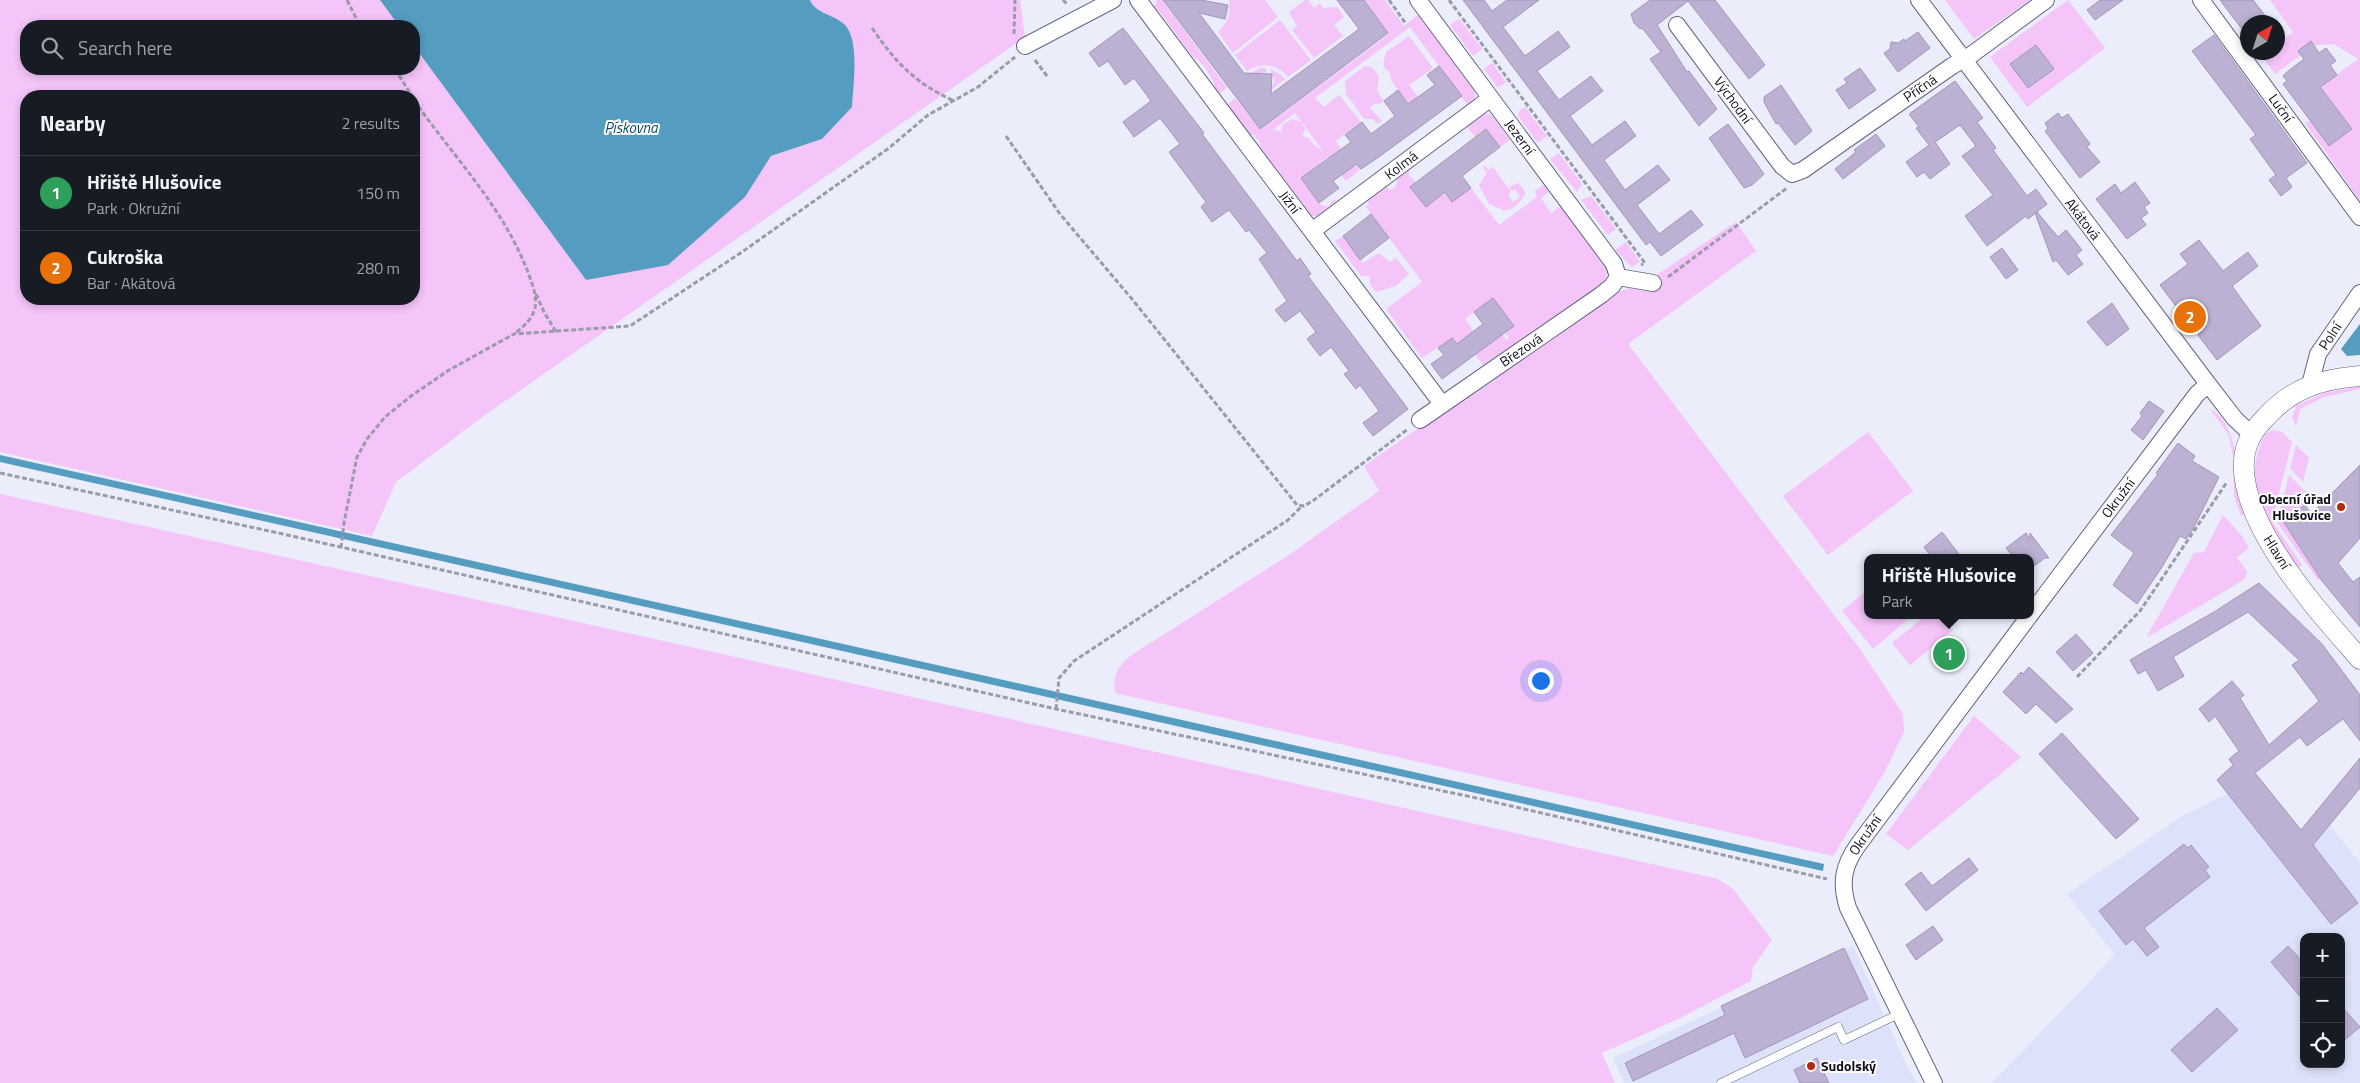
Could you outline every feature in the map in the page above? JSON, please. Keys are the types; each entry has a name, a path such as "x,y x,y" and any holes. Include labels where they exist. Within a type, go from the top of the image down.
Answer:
{"street":[{"path":"1017,45 1113,0"},
{"name":"Jižní","path":"1138,0 1442,404"},
{"name":"Jezerní","path":"1418,0 1614,264 1618,277"},
{"name":"Akátová","path":"1919,0 2208,384 2235,419 2252,435"},
{"name":"Příčná","path":"1792,174 1803,170 2046,0"},
{"name":"Luční","path":"2201,0 2360,217"},
{"name":"Východní","path":"1677,25 1782,166 1792,174"},
{"name":"Kolmá","path":"1312,232 1491,98"},
{"path":"1618,277 1653,283"},
{"name":"Březová","path":"1420,420 1601,295 1612,286 1618,277"},
{"name":"Polní","path":"2310,385 2312,371 2318,354 2360,293"},
{"name":"Hlavní","path":"2360,376 2328,380 2310,385 2281,402 2260,423 2252,435 2244,459 2244,477 2251,504 2261,525 2293,577 2360,659"},
{"name":"Okružní","path":"2034,610 2193,400 2208,384"},
{"name":"Okružní","path":"1934,1083 1848,908 1842,887 1844,870 1858,844 2027,619"}],"lane":[{"path":"1721,1083 1838,1027 1844,1040 1899,1014"}],"path":[{"path":"347,0 357,20"},
{"path":"514,334 630,326 742,252 889,148 928,115 978,87 1013,60 1017,45 1015,0"},
{"path":"1388,0 1406,24"},
{"path":"1448,0 1644,263 1636,270"},
{"path":"872,28 890,53 915,79 929,89 954,101"},
{"path":"1013,60 1017,45"},
{"path":"400,75 408,90"},
{"path":"420,108 496,208 523,259 544,312 556,332"},
{"path":"1006,136 1060,214 1132,299 1282,489 1301,507"},
{"path":"1653,283 1658,284 1787,188 1792,174"},
{"path":"341,548 344,522 357,457 367,439 385,417 449,370 514,334 529,321 535,309 536,294"},
{"path":"1056,709 1063,672 1074,661 1288,520 1301,507 1314,500 1420,420"},
{"path":"0,473 1056,709 1481,799 1827,879"},
{"path":"2077,677 2140,611 2231,477"}],"shaded area":[{"path":"0,0 380,0 395,20 20,20 20,75 420,75 420,54 586,280 745,197 771,156 822,139 852,107 854,63 852,40 843,24 825,14 813,5 810,0 1020,0 1025,37 485,415 396,482 372,536 0,452"},
{"path":"1156,0 1168,0 1164,3 1227,88 1220,93 1216,92 1211,77 1205,68 1193,57 1159,11 1156,13 1152,7 1157,3"},
{"path":"1229,0 1265,0 1278,17 1233,53 1218,32 1228,18"},
{"path":"1305,0 1308,0 1314,8 1320,3 1323,8 1337,7 1344,17 1334,25 1343,36 1314,58 1292,30 1297,26 1289,12"},
{"path":"1365,0 1385,0 1404,26 1418,15 1475,91 1475,98 1469,107 1410,27 1315,98 1324,107 1339,95 1361,122 1336,141 1354,168 1359,165 1361,169 1346,181 1328,157 1301,178 1321,205 1328,207 1334,199 1339,205 1322,215 1309,215 1270,165 1270,160 1259,145 1261,144 1254,135 1248,136 1228,108 1228,104 1235,98 1260,130 1389,34","holes":["1295,113 1323,151 1314,145 1309,138 1302,136 1305,129 1301,122 1293,119 1283,124 1281,132 1274,129"]},
{"path":"1945,0 2030,0 1974,39"},
{"path":"2068,0 2105,48 2027,107 1990,57"},
{"path":"2270,0 2360,0 2360,201 2305,123 2310,121 2330,146 2352,129 2320,87 2358,59 2334,44 2315,45 2275,74 2265,60 2285,60 2285,38 2293,32 2285,21 2285,15 2281,15"},
{"path":"1459,19 1482,49 1473,56 1450,25"},
{"path":"1280,20 1311,60 1288,77 1279,69 1269,65 1258,66 1247,71 1235,55"},
{"path":"1409,36 1433,68 1409,85 1418,97 1408,104 1391,80 1390,72 1386,70 1383,64 1386,52"},
{"path":"1492,63 1506,82 1498,88 1484,69"},
{"path":"1365,66 1372,67 1379,77 1377,91 1384,101 1374,104 1370,108 1382,121 1378,124 1372,119 1364,119 1346,94 1345,81"},
{"path":"1261,68 1266,68 1266,72 1261,74 1270,88 1275,81 1270,69 1285,79 1269,92 1249,74"},
{"path":"1525,107 1547,136 1538,143 1518,116 1519,111"},
{"path":"1480,115 1492,115 1510,140 1500,147 1486,129 1475,137 1466,125"},
{"path":"1559,153 1582,184 1577,192 1550,159"},
{"path":"1485,166 1489,170 1493,167 1511,192 1508,194 1513,202 1520,197 1515,189 1512,191 1509,187 1518,183 1523,188 1525,194 1514,207 1505,211 1489,204 1479,185 1487,173 1483,167"},
{"path":"1406,169 1409,170 1409,176 1416,182 1411,187 1426,207 1445,192 1452,201 1471,188 1499,225 1537,197 1535,191 1544,185 1549,192 1541,198 1551,213 1561,206 1608,269 1604,285 1485,368 1465,340 1457,345 1452,338 1422,358 1386,309 1422,282 1366,207 1369,204 1366,199 1385,185 1390,190 1396,187 1398,175","holes":["1493,298 1514,326 1505,332 1509,339 1507,340 1502,334 1485,347 1465,319"]},
{"path":"1591,196 1616,229 1608,235 1581,200"},
{"path":"1736,222 1756,251 1628,344 1862,652 1903,714 1904,732 1883,775 1833,856 1115,693 1114,682 1117,672 1130,656 1289,555 1379,491 1364,466 1466,395 1471,396 1495,380 1497,374 1547,340 1552,340 1616,293 1630,288 1644,291 1663,278 1655,276"},
{"path":"1343,236 1363,263 1379,253 1390,262 1396,258 1409,274 1396,286 1376,292 1370,284 1370,276 1361,276 1335,241"},
{"path":"1626,242 1640,262 1632,267 1615,250"},
{"path":"2360,386 2360,389 2324,397 2300,409 2296,426 2292,417 2297,405 2325,393"},
{"path":"2210,409 2227,426 2232,440 2240,472 2245,514 2241,516 2234,496 2233,461 2235,459 2229,435"},
{"path":"2272,430 2282,432 2292,442 2272,521 2302,565 2298,568 2270,527 2258,496 2255,464 2262,440"},
{"path":"1868,432 1913,491 1828,555 1783,496"},
{"path":"2296,445 2309,458 2303,482 2290,468"},
{"path":"2289,475 2311,497 2305,505 2283,521 2320,578 2318,580 2277,522"},
{"path":"0,494 731,656 1718,879 1733,889 1772,940 1753,967 1751,981 1680,1018 1602,1053 1615,1083 0,1083"},
{"path":"2223,515 2242,536 2249,548 2237,557 2247,572 2245,579 2146,638 2194,553 2204,552"},
{"path":"1864,592 1864,619 1908,619 1873,649 1842,611"},
{"path":"1921,619 1944,619 1953,630 1910,665 1892,643"},
{"path":"1974,716 2021,757 1908,850 1886,834"},
{"path":"2255,772 2312,845 2329,824 2360,863 2360,1083 1992,1083 2115,955 2067,894 2182,816 2227,794"},
{"path":"1853,946 1905,1062 1917,1083 1624,1083 1613,1058"}],"water":[{"name":"Pískovna","path":"380,0 810,0 821,12 841,21 850,32 854,52 852,107 822,139 771,156 745,197 668,265 586,280 420,54 420,20 395,20"},
{"path":"2360,324 2360,355 2347,356 2341,349"},
{"path":"0,455 1824,864 1823,871 0,462"}],"building":[{"path":"1163,0 1201,0 1228,5 1225,19 1199,13 1244,73 1272,74 1271,94 1359,29 1337,0 1364,0 1388,33 1260,129"},
{"path":"1463,0 1484,0 1492,11 1507,0 1539,0 1503,27 1525,56 1558,31 1570,47 1537,71 1559,100 1591,76 1603,91 1570,116 1592,145 1625,121 1636,136 1604,160 1625,190 1658,165 1670,180 1637,205 1659,234 1691,210 1703,225 1661,256 1650,242 1646,245"},
{"path":"1650,0 1715,0 1765,65 1749,79 1688,1 1657,25 1687,72 1689,71 1717,109 1699,126 1650,59 1661,52 1643,29 1634,23 1631,14"},
{"path":"2100,0 2123,0 2095,20 2087,10"},
{"path":"2220,0 2253,0 2265,15 2240,15 2240,26"},
{"path":"1123,28 1204,133 1202,134 1297,261 1300,258 1311,274 1308,276 1408,409 1373,436 1363,423 1379,411 1360,385 1356,389 1344,374 1349,371 1331,347 1320,356 1307,339 1316,332 1300,311 1285,322 1275,310 1287,301 1259,259 1267,253 1249,230 1246,232 1229,210 1212,222 1201,207 1206,202 1169,152 1180,144 1160,118 1134,137 1123,122 1151,101 1134,78 1125,85 1108,61 1099,67 1089,53"},
{"path":"1918,32 1930,48 1898,72 1884,53 1890,49 1891,42 1898,43 1904,39 1905,41"},
{"path":"2214,35 2307,163 2286,178 2292,187 2281,196 2269,180 2276,175 2250,139 2256,135 2192,51"},
{"path":"2311,41 2319,53 2326,48 2336,61 2330,65 2337,75 2320,87 2352,129 2329,146 2283,84 2287,81 2283,76 2304,59 2298,51"},
{"path":"2036,45 2054,69 2028,88 2010,64"},
{"path":"1439,66 1462,96 1361,169 1357,164 1333,181 1339,188 1319,203 1301,178 1351,142 1345,135 1362,122 1371,134 1395,116 1384,101 1398,90 1408,104 1435,85 1427,75"},
{"path":"1860,68 1876,90 1849,109 1836,90 1847,83 1844,79"},
{"path":"1955,81 1983,118 1977,122 1996,148 1993,150 2027,196 2036,189 2047,204 2028,219 2026,216 1987,246 1965,216 1993,195 1962,156 1976,146 1960,125 1935,142 1950,164 1930,179 1924,172 1917,177 1906,162 1929,145 1916,128 1919,127 1909,114"},
{"path":"1781,85 1812,131 1795,145 1778,123 1776,124 1764,102 1764,97"},
{"path":"2058,113 2062,118 2068,114 2090,144 2087,147 2100,162 2080,178 2045,131 2048,128 2045,123"},
{"path":"1728,124 1764,174 1752,185 1744,188 1709,138"},
{"path":"1486,129 1500,147 1462,176 1471,188 1452,202 1445,192 1426,207 1410,187"},
{"path":"1876,134 1885,146 1843,179 1835,169 1856,152 1854,150"},
{"path":"2135,182 2150,203 2144,207 2148,213 2141,218 2146,225 2127,239 2096,199 2115,184 2121,193"},
{"path":"2037,212 2058,237 2066,230 2082,250 2076,255 2083,264 2068,275 2056,260 2053,262 2035,213"},
{"path":"1371,214 1389,238 1360,260 1343,236"},
{"path":"2199,240 2223,271 2248,252 2258,266 2232,286 2261,326 2217,360 2198,335 2206,326 2196,333 2160,285 2188,264 2180,254"},
{"path":"2002,248 2018,270 2006,279 1990,257"},
{"path":"1493,298 1514,326 1442,379 1431,364 1444,355 1438,348 1452,338 1457,344 1483,324 1474,312"},
{"path":"2112,303 2129,329 2107,346 2087,322"},
{"path":"2149,401 2164,411 2143,440 2131,430 2142,416 2140,413"},
{"path":"2178,443 2195,456 2192,461 2219,477 2193,529 2186,539 2180,536 2137,604 2113,585 2134,553 2111,535 2158,474 2156,473"},
{"path":"2360,465 2360,538 2338,563 2353,582 2360,577 2360,627 2322,581 2283,521 2305,505 2311,514"},
{"path":"1942,532 1959,554 1929,554 1924,547"},
{"path":"2026,533 2030,539 2030,533 2049,558 2045,558 2034,566 2034,554 2011,554 2006,548"},
{"path":"2259,583 2322,644 2360,695 2360,741 2343,719 2307,746 2300,737 2255,773 2301,830 2360,758 2360,788 2313,845 2358,903 2331,924 2217,780 2233,765 2229,759 2239,751 2215,716 2209,722 2199,709 2232,681 2244,695 2240,698 2269,745 2319,701 2292,665 2299,660 2248,612 2173,657 2184,676 2158,691 2146,670 2138,674 2130,660 2214,612"},
{"path":"2076,634 2093,653 2073,671 2056,652"},
{"path":"2029,667 2073,709 2056,723 2036,704 2026,714 2003,692 2021,672 2023,674"},
{"path":"2062,733 2139,819 2116,839 2039,754"},
{"path":"2184,844 2188,848 2191,845 2209,867 2205,870 2210,877 2144,928 2159,947 2147,956 2133,939 2126,945 2099,911"},
{"path":"1969,858 1978,870 1926,911 1905,884 1921,872 1932,886"},
{"path":"1933,926 1943,940 1916,960 1906,945"},
{"path":"2288,946 2300,959 2300,996 2271,962"},
{"path":"1844,948 1868,999 1745,1058 1734,1033 1633,1081 1625,1063 1725,1015 1721,1006"},
{"path":"2217,1008 2238,1030 2192,1072 2171,1050"},
{"path":"2345,1010 2360,1027 2345,1040"},
{"name":"Sudolský","path":"1817,1058 1829,1083 1800,1083 1794,1070"}],"place":[{"name":"Cukroška","path":"2190,317"},
{"name":"Obecní úřad Hlušovice","path":"2341,507"},
{"name":"Hřiště Hlušovice","path":"1949,654"},
{"name":"Sudolský","path":"1811,1066"}]}
